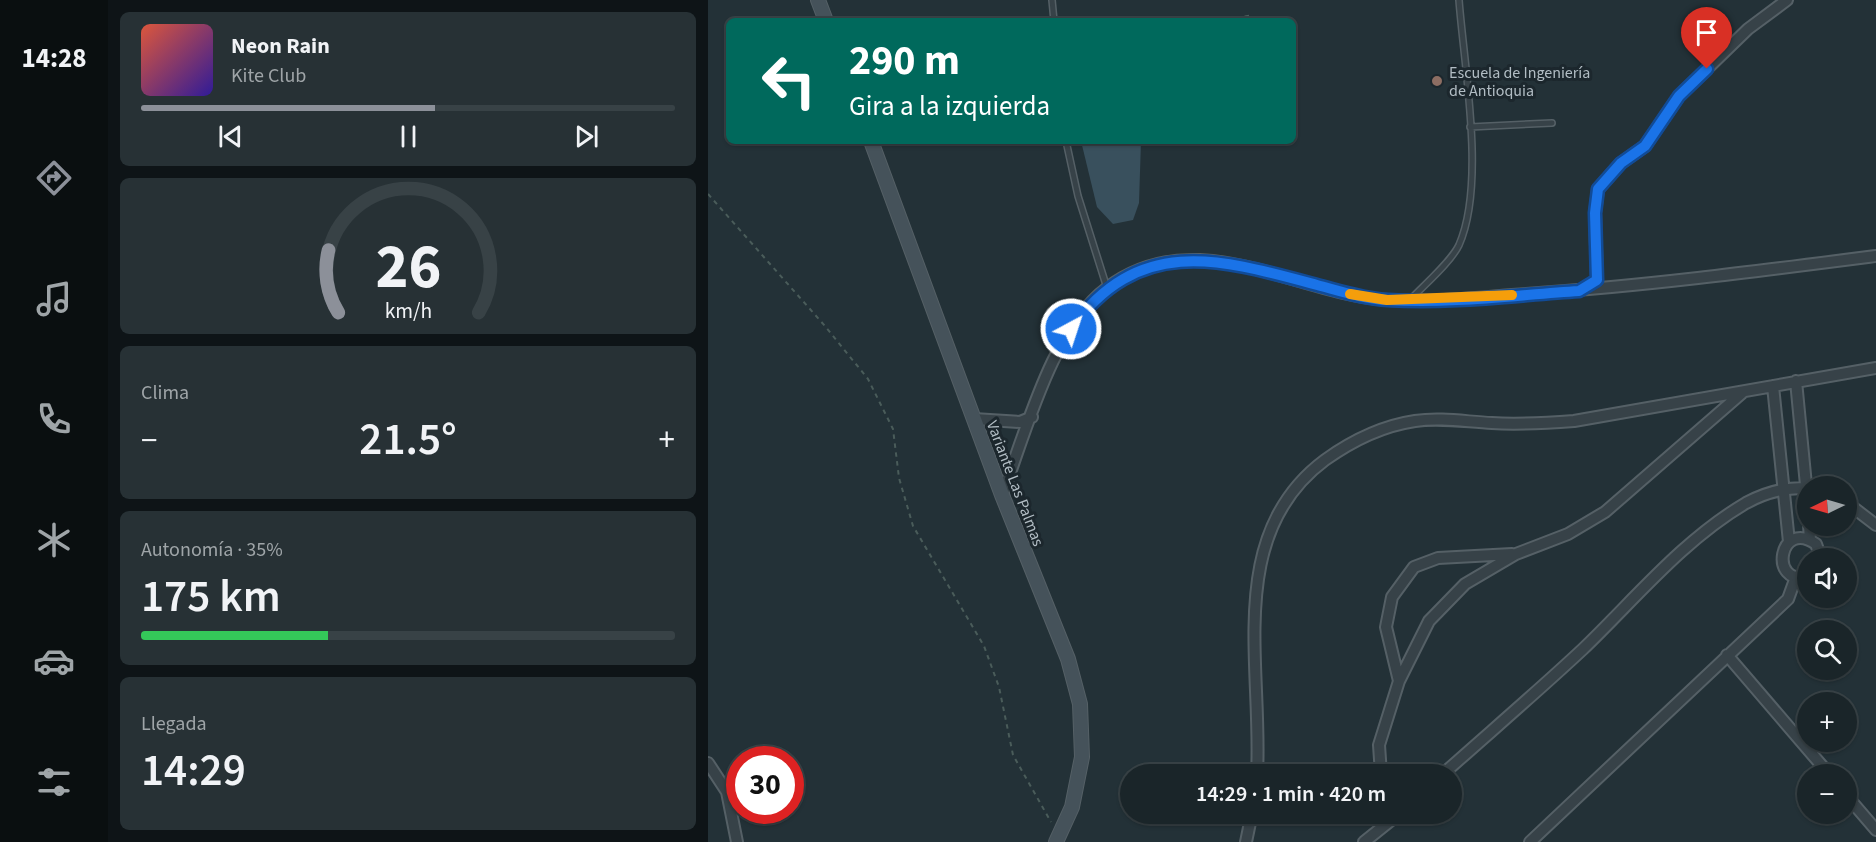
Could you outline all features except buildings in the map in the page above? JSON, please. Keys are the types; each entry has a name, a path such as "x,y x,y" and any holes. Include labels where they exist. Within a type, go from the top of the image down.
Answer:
{"main road":[{"path":"818,0 825,18"},
{"name":"Variante Las Palmas","path":"872,144 1002,495 1068,659 1080,704 1082,757 1072,807 1060,837"}],"street":[{"path":"1579,291 1597,280 1595,213 1598,189 1621,163 1645,146 1679,96 1748,29 1787,0"},
{"path":"1002,495 1062,342 1080,316 1107,288 1136,272 1168,262 1207,260 1241,264 1351,294 1387,300 1410,300 1579,291 1686,281 1876,256"},
{"path":"1257,764 1255,598 1260,560 1270,530 1285,501 1316,467 1364,434 1415,421 1446,419 1528,424 1574,421 1876,368"},
{"path":"1796,381 1806,476"},
{"path":"1773,386 1790,542"},
{"path":"1380,764 1379,745 1399,681 1429,621 1465,584 1516,554 1568,534 1605,512 1743,392"},
{"path":"974,419 1020,422 1032,417"},
{"path":"1454,764 1582,649 1659,573 1698,539 1745,504 1767,493 1785,488 1797,488"},
{"path":"1857,510 1876,525"},
{"path":"1810,536 1810,540"},
{"path":"1797,576 1790,574 1782,562 1784,548 1799,538 1810,540 1817,548"},
{"path":"1399,681 1386,627 1392,597 1413,567 1438,558 1516,554"},
{"path":"1530,842 1788,599 1797,585"},
{"path":"1727,655 1820,764"},
{"path":"708,763 727,792 737,842"},
{"path":"1857,808 1876,830"},
{"path":"1245,842 1249,824"},
{"path":"1364,842 1388,824"}],"lane":[{"path":"1052,0 1054,18"},
{"path":"1410,300 1458,248 1468,219 1472,188 1470,128 1458,0"},
{"path":"1470,128 1552,123"},
{"path":"1067,144 1078,196 1107,288"}],"path":[{"path":"1236,18 1253,15"},
{"path":"708,194 868,379 893,429 899,478 913,526 984,646 999,687 1013,755 1060,837"}],"water":[{"path":"1082,144 1141,144 1139,203 1133,220 1113,224 1097,207"}],"slow traffic":[{"path":"1350,294 1387,300 1512,295"}],"place":[{"name":"Escuela de Ingeniería de Antioquia","path":"1437,81"}],"route":[{"path":"1071,329 1080,316 1107,288 1136,272 1168,262 1207,260 1241,264 1351,294 1387,300 1579,291 1597,280 1595,213 1598,189 1621,163 1645,146 1679,96 1707,69"}]}
